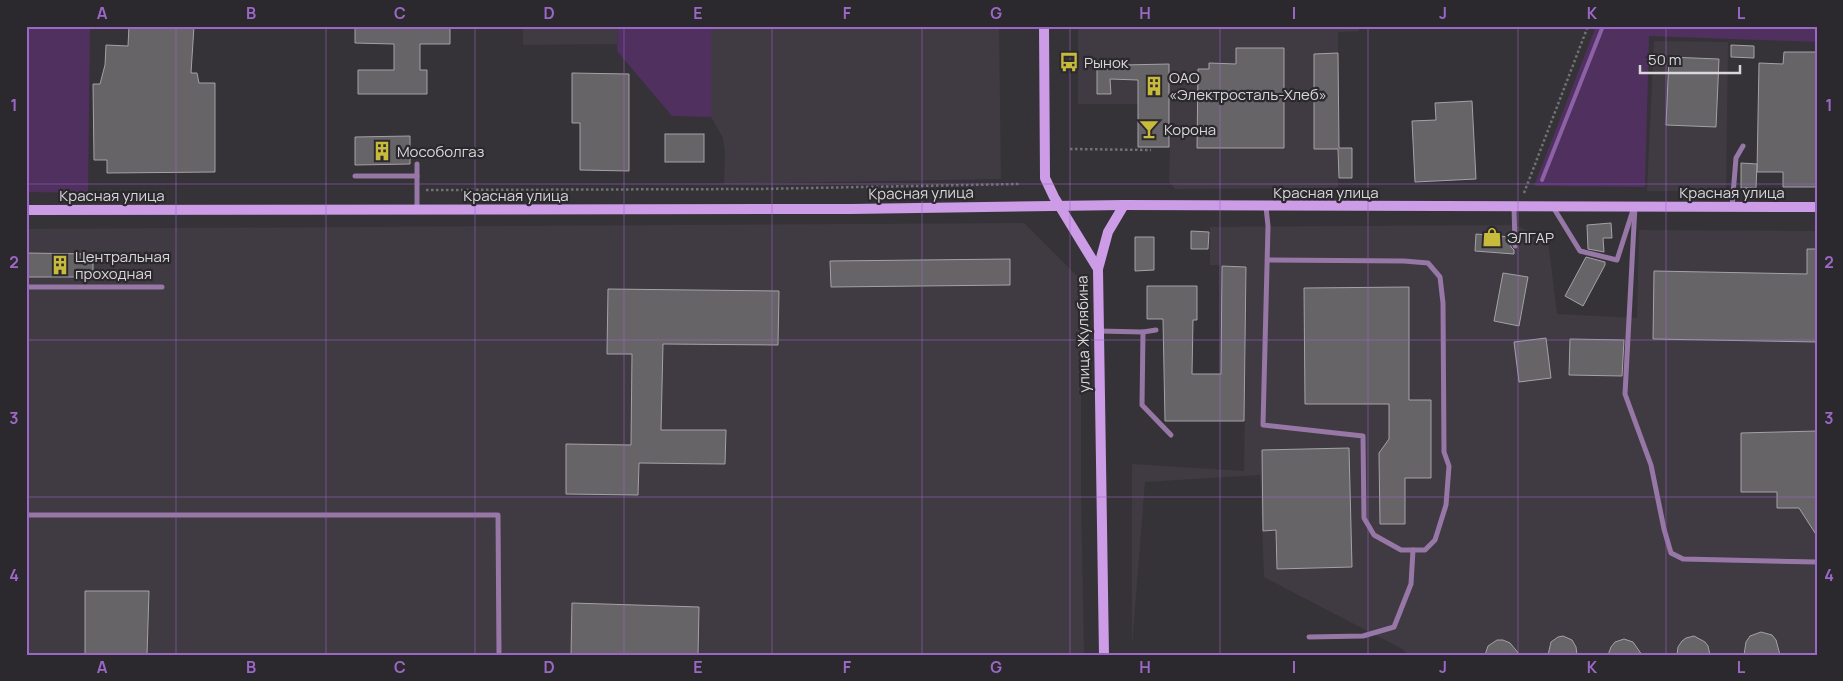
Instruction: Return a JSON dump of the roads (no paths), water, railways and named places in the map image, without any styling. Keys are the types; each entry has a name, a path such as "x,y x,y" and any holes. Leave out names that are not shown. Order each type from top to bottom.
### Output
{"main road":[{"name":"улица Жулябина","path":"1044,26 1045,173 1049,186 1060,206 1098,269 1104,655"},
{"name":"Красная улица","path":"26,210 417,210 1124,205 1266,207 1817,207"},
{"path":"1098,269 1108,232 1124,205"}],"lane":[{"path":"1732,207 1736,158 1743,146"},
{"path":"417,164 417,210"},
{"path":"354,176 417,176"},
{"path":"1514,206 1515,246"},
{"path":"1553,207 1558,212 1580,250 1617,260 1635,206"},
{"path":"1635,206 1625,394 1652,466 1664,529 1671,553 1683,559 1817,562"},
{"path":"1266,207 1268,226 1267,260 1263,425 1363,436 1364,518 1374,535 1401,550 1425,550 1435,540 1446,505 1449,466 1444,452 1444,341 1440,277 1428,263 1404,261 1267,260"},
{"path":"26,286 162,287"},
{"path":"1099,331 1143,332 1156,330"},
{"path":"1143,332 1142,405 1171,435"},
{"path":"26,515 498,515 500,655"},
{"path":"1309,637 1364,636 1394,628 1411,584 1413,550"}],"waterway":[{"path":"1542,180 1603,26"}],"place":[{"name":"Рынок","path":"1069,62"},
{"name":"ОАО «Электросталь-Хлеб»","path":"1154,86"},
{"name":"Корона","path":"1149,129"},
{"name":"Мособолгаз","path":"382,151"},
{"name":"ЭЛГАР","path":"1492,237"},
{"name":"Центральная проходная","path":"60,265"}]}
